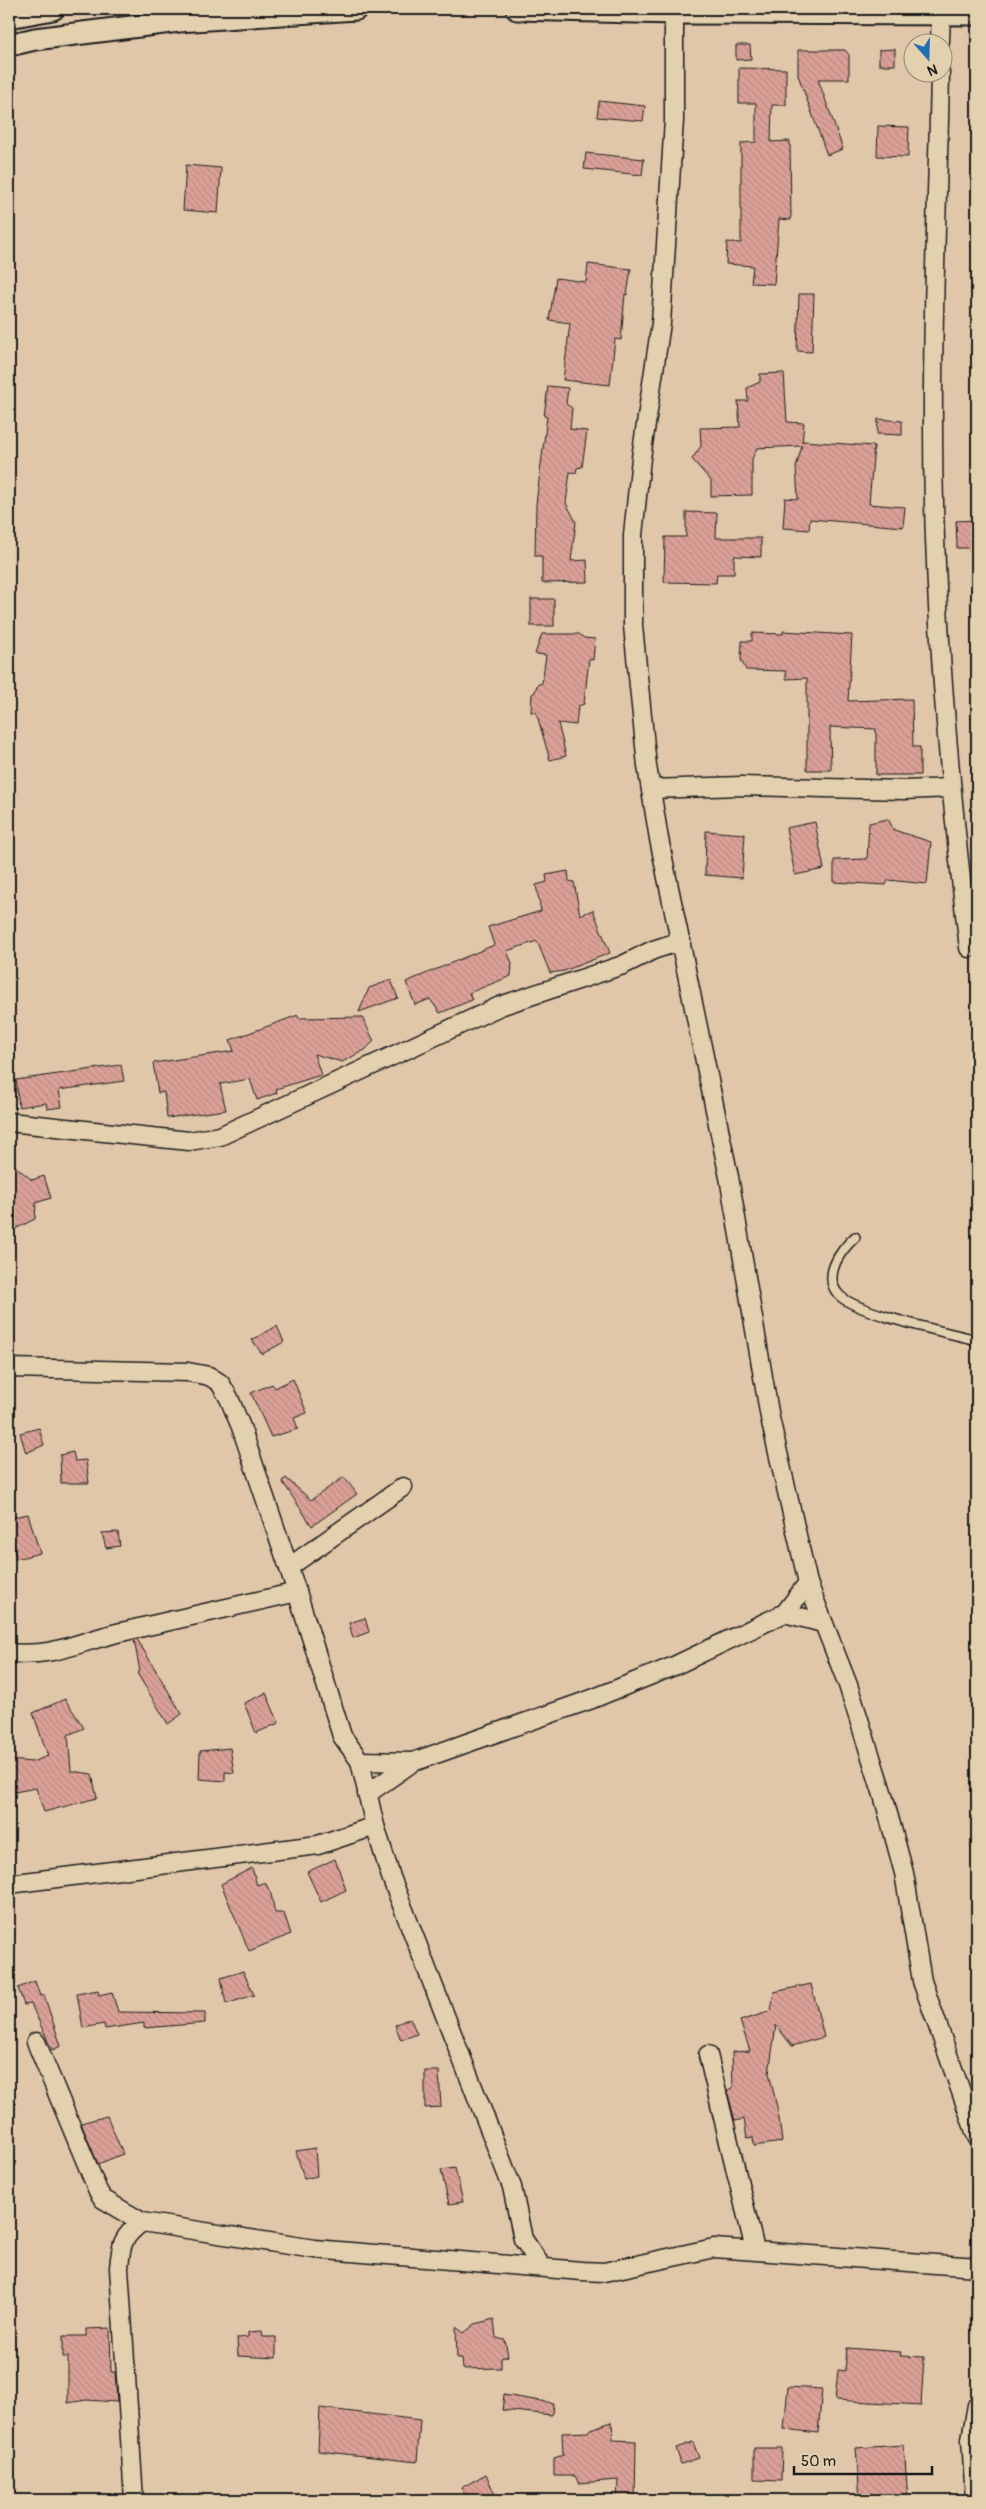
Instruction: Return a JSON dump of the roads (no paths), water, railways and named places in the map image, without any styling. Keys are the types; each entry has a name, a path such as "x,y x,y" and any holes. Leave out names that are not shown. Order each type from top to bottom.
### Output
{"street":[{"path":"9,17 53,9"},
{"path":"9,45 35,38 179,21 356,9"},
{"path":"517,9 940,11 977,14"},
{"path":"674,11 674,120 661,323 641,458 634,535 633,626 651,789 659,839 729,1178 770,1418 808,1583 848,1685 883,1795 904,1873 922,1981 977,2137"},
{"path":"940,11 940,32"},
{"path":"940,82 934,284 933,431 937,593 951,788 969,948"},
{"path":"651,789 741,786 904,790 951,788"},
{"path":"9,1122 189,1140 220,1136 500,1006 623,965 653,950 681,940"},
{"path":"9,1368 188,1372 209,1376 220,1383 241,1427 289,1567 342,1736 360,1761 375,1826 391,1877 512,2187 523,2239 542,2267"},
{"path":"289,1567 403,1487"},
{"path":"367,1794 413,1762 602,1696 674,1666 785,1613 808,1583"},
{"path":"9,1653 49,1653 110,1634 198,1616 297,1592"},
{"path":"785,1613 823,1623"},
{"path":"360,1761 413,1762"},
{"path":"9,1884 318,1845 375,1826"},
{"path":"36,2042 98,2191 103,2199 142,2222 314,2249 604,2272 714,2248 977,2267"},
{"path":"708,2055 755,2250"},
{"path":"134,2500 119,2268 120,2247 128,2233 142,2222"},
{"path":"506,2263 523,2239"},
{"path":"975,2500 971,2439 977,2405"}],"lane":[{"path":"855,1237 839,1254 834,1269 833,1282 837,1293 846,1302 872,1312 977,1340"}]}
